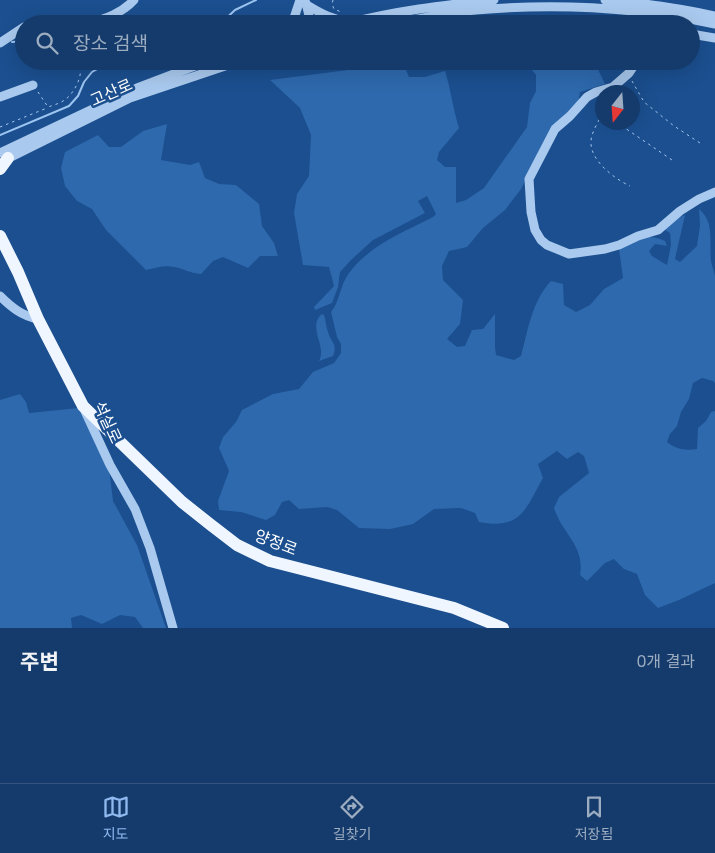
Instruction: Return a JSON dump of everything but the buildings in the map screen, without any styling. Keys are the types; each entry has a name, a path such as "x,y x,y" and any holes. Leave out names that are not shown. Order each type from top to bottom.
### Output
{"main road":[{"path":"0,169 3,158"},
{"name":"석실로","path":"0,236 38,319 82,406"},
{"name":"양정로","path":"82,406 101,431 182,502 237,545 270,561 454,608 503,628"}],"street":[{"path":"111,15 134,0"},
{"path":"380,15 447,4 494,0"},
{"path":"605,0 636,2 715,16"},
{"path":"304,2 323,15"},
{"path":"297,15 304,2"},
{"path":"304,2 308,15"},
{"path":"445,15 474,10 545,6 611,8 673,15"},
{"path":"700,21 715,24"},
{"path":"0,43 15,33"},
{"path":"700,36 715,38"},
{"name":"고산로","path":"3,158 137,88 184,70"},
{"name":"고산로","path":"3,158 130,98 213,70"},
{"path":"628,70 626,75 613,87 587,97 555,129 529,179 534,230 541,240 563,251 576,254 605,249 658,230 680,211 715,192"},
{"path":"0,97 33,85"},
{"path":"0,296 10,307 29,317 38,319"},
{"name":"석실로","path":"101,431 144,532 159,576 173,628"}],"path":[{"path":"333,0 334,9 345,15"},
{"path":"0,127 63,101 70,95 82,70"},
{"path":"626,75 636,86 644,102 674,126 700,143"},
{"path":"33,85 48,107"},
{"path":"595,128 591,143 593,152 608,171 620,181 630,186"},
{"path":"628,130 675,162"}],"shaded area":[{"path":"348,70 406,70 409,77 425,77 445,71 459,128 439,152 437,160 445,167 456,167 456,203 466,200 484,188 527,127 530,103 536,91 536,75 532,70 598,70 605,84 595,85 595,87 580,92 578,103 540,152 521,189 505,210 483,228 467,247 449,251 442,266 443,280 463,300 460,324 447,339 457,347 465,346 472,330 483,329 495,314 496,355 514,360 521,356 535,307 551,281 563,284 564,305 576,312 590,305 604,289 623,278 619,249 641,238 658,238 665,241 667,246 655,244 649,251 652,256 667,265 671,245 670,233 665,230 672,221 685,215 675,259 680,262 697,246 700,225 699,209 704,214 709,226 711,261 715,276 715,383 702,378 693,383 689,399 681,412 677,426 670,434 667,442 681,449 697,449 698,428 706,421 711,412 715,411 715,583 658,608 645,595 637,574 624,569 614,559 605,563 587,581 580,575 581,565 576,547 554,508 559,497 589,473 584,456 578,452 567,459 557,451 538,464 543,478 526,508 513,520 504,523 479,522 475,513 461,508 434,509 413,524 390,529 359,528 337,510 327,507 299,509 289,500 282,502 275,515 266,520 241,512 219,510 218,501 229,471 219,448 223,437 236,422 242,410 273,394 299,389 313,372 334,363 341,353 341,344 337,337 331,312 349,273 357,263 377,247 436,214 427,196 418,201 425,213 373,240 340,272 338,287 332,303 315,310 314,307 334,286 329,267 303,265 294,213 297,194 309,176 311,135 300,108 270,80"},
{"path":"167,124 161,160 190,165 199,162 205,178 219,184 236,185 259,204 262,226 274,243 278,256 260,256 248,268 223,257 213,261 201,274 170,266 146,270 106,230 92,209 77,201 65,186 61,168 65,152 98,135 109,147 121,147 143,131"},
{"path":"322,314 324,315 329,336 335,348 333,356 319,361 321,349 316,323"},
{"path":"20,394 26,402 29,413 79,408 109,468 113,501 137,545 166,628 143,628 135,617 120,615 102,624 81,615 71,618 72,628 0,628 0,400"}],"waterway":[{"path":"230,15 235,10 256,0"},
{"path":"0,135 69,106 78,96 84,82 96,70"}],"tunnel":[{"path":"660,15 664,0"}]}
